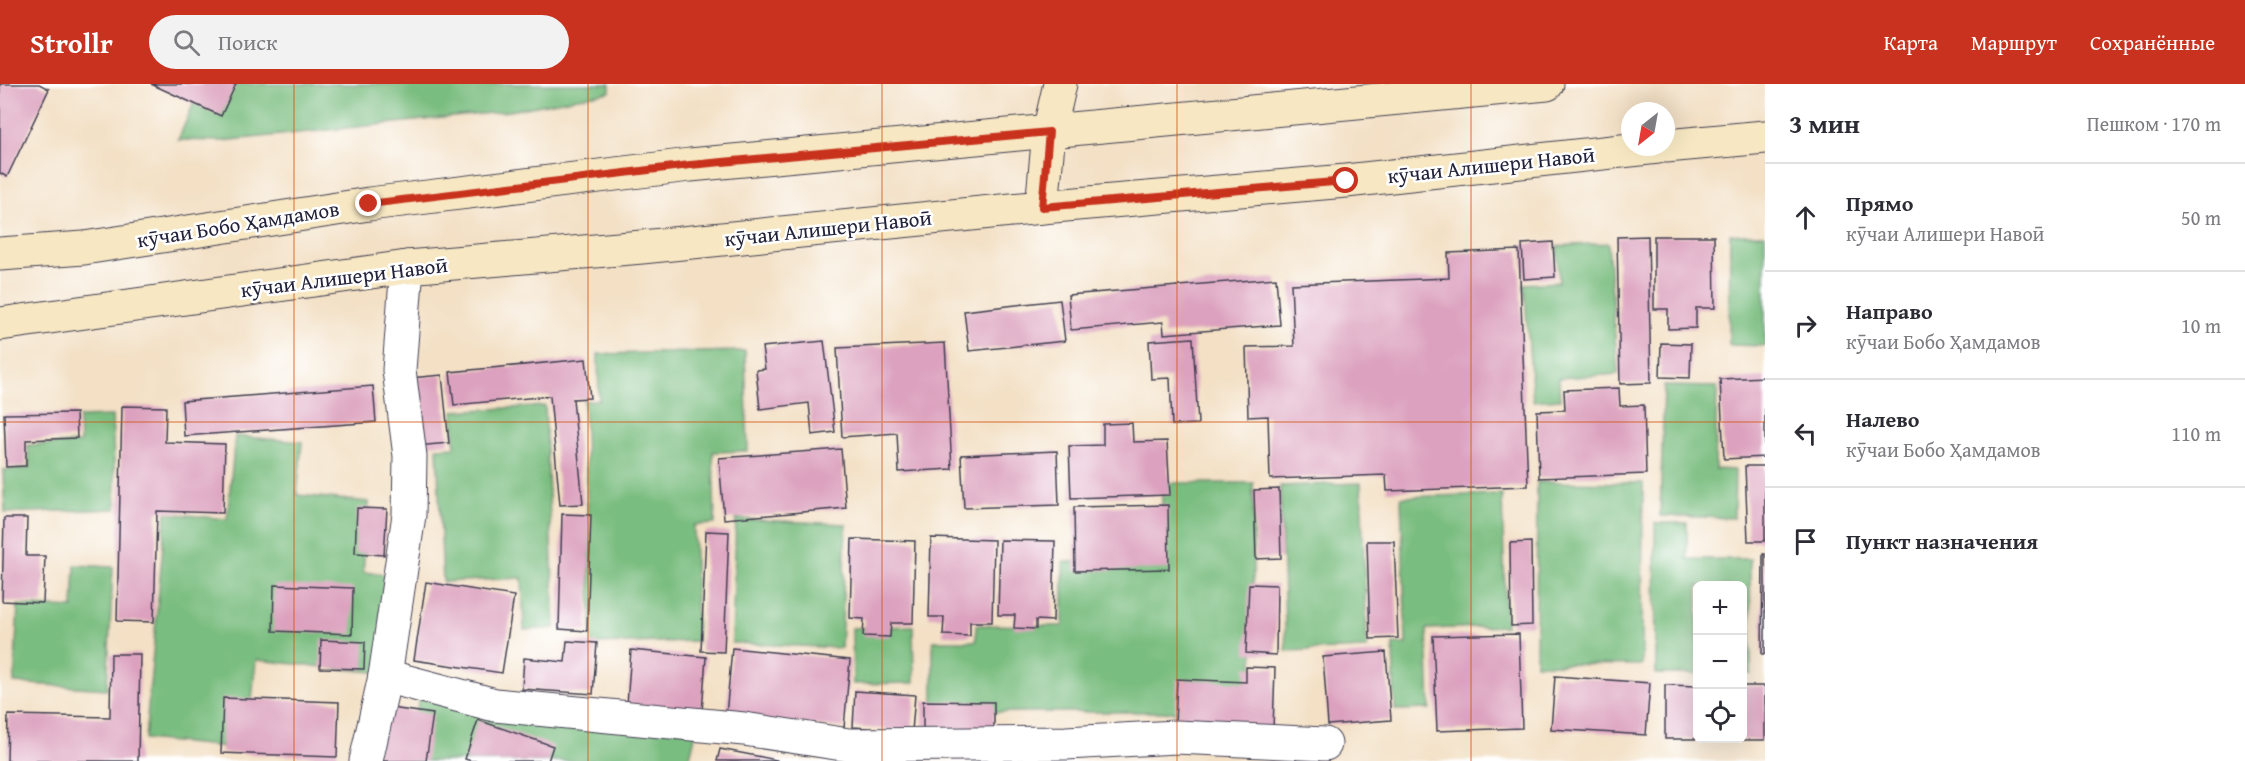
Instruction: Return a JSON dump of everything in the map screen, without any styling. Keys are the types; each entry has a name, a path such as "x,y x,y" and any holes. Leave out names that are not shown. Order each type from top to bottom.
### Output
{"street":[{"path":"1042,207 1049,132 1060,84"},
{"path":"1049,132 1547,84"},
{"name":"кӯчаи Бобо Ҳамдамов","path":"0,254 84,248 369,204 690,165 1049,132"},
{"path":"1675,145 1765,137"},
{"name":"кӯчаи Алишери Навоӣ","path":"0,324 407,267 642,247 1042,207 1346,181 1621,151"},
{"path":"366,761 385,676 409,514 410,456 399,370 407,267"},
{"path":"385,676 495,705 744,729 849,745 1066,743 1176,737 1324,744"}],"green space":[{"path":"202,84 610,84 610,92 510,111 222,141 178,140"},
{"path":"1730,234 1765,234 1765,346 1729,345"},
{"path":"1608,243 1618,374 1559,378 1560,399 1533,401 1524,284 1559,282 1557,246"},
{"path":"745,351 748,451 713,452 715,524 694,525 697,641 592,644 584,401 599,400 598,354"},
{"path":"1664,386 1717,387 1715,469 1735,470 1734,518 1660,516"},
{"path":"545,406 555,628 524,630 522,578 443,582 437,448 455,447 453,411"},
{"path":"112,416 116,509 5,513 3,470 29,468 28,445 80,443 79,417"},
{"path":"235,436 302,442 297,495 369,502 363,572 391,575 382,673 256,660 247,749 145,739 166,513 227,519"},
{"path":"1537,482 1643,483 1642,665 1536,664"},
{"path":"1162,483 1253,483 1253,712 933,712 933,641 976,641 976,625 1063,626 1063,562 1162,562"},
{"path":"1361,483 1367,648 1286,651 1280,486"},
{"path":"1502,494 1506,626 1427,629 1430,709 1395,710 1393,644 1406,644 1401,497"},
{"path":"736,519 846,524 841,648 732,643"},
{"path":"1655,523 1687,523 1687,559 1750,559 1751,674 1747,674 1747,581 1693,581 1693,674 1656,674"},
{"path":"75,565 113,567 107,689 14,683 18,605 73,608"},
{"path":"913,626 914,683 853,684 852,628"},
{"path":"419,699 696,732 689,761 405,761"}],"building":[{"path":"0,84 39,84 49,89 7,177 0,173"},
{"path":"151,84 236,84 221,116"},
{"path":"1648,236 1651,383 1620,384 1617,237"},
{"path":"1654,236 1714,236 1715,308 1696,308 1696,328 1668,329 1668,309 1654,309"},
{"path":"1553,242 1555,277 1524,279 1522,244"},
{"path":"1519,250 1528,486 1387,491 1386,475 1270,479 1268,416 1248,417 1246,347 1294,346 1291,284 1449,278 1448,253"},
{"path":"1276,278 1280,325 1164,334 1163,322 1071,330 1068,295"},
{"path":"1060,300 1065,341 969,351 964,311"},
{"path":"1193,338 1198,424 1172,425 1170,378 1151,379 1149,341"},
{"path":"824,341 835,432 812,435 809,403 760,409 756,370 765,369 762,347"},
{"path":"945,343 952,469 899,472 897,433 842,437 837,348"},
{"path":"1661,343 1691,344 1690,378 1660,377"},
{"path":"586,359 590,398 573,399 583,504 560,505 550,396 454,405 450,372"},
{"path":"442,375 449,443 416,446 410,378"},
{"path":"1765,377 1765,457 1724,459 1720,379"},
{"path":"373,386 376,422 184,436 182,401"},
{"path":"1619,388 1620,406 1644,405 1646,474 1539,478 1537,411 1565,410 1564,390"},
{"path":"122,406 166,407 165,442 225,444 223,513 157,511 154,622 117,621"},
{"path":"76,413 77,438 26,440 26,466 6,467 4,414"},
{"path":"1132,423 1133,442 1167,441 1170,495 1071,498 1069,446 1103,445 1103,424"},
{"path":"841,449 846,508 724,519 719,458"},
{"path":"1057,451 1059,505 964,508 961,455"},
{"path":"1745,466 1765,466 1765,541 1748,541"},
{"path":"1279,489 1281,558 1256,559 1254,490"},
{"path":"1168,505 1169,569 1075,571 1074,507"},
{"path":"357,508 387,509 384,555 355,553"},
{"path":"562,514 591,515 587,631 559,629"},
{"path":"4,518 27,518 26,556 45,556 43,603 2,601"},
{"path":"706,531 729,532 724,652 701,651"},
{"path":"931,538 994,540 992,622 970,622 970,636 943,635 944,617 929,617"},
{"path":"852,539 915,541 913,623 891,623 890,637 863,636 864,619 850,618"},
{"path":"1000,540 1055,541 1053,621 1036,620 1036,629 1014,628 1015,615 998,615"},
{"path":"1367,541 1394,541 1398,638 1370,639"},
{"path":"1531,542 1532,625 1511,626 1510,543"},
{"path":"1763,554 1765,554 1765,654 1762,654"},
{"path":"426,582 514,596 502,673 414,660"},
{"path":"1249,584 1277,585 1276,655 1246,653"},
{"path":"274,585 353,588 352,634 273,631"},
{"path":"1519,634 1522,728 1437,731 1433,636"},
{"path":"321,640 365,642 364,669 320,668"},
{"path":"567,641 597,643 593,694 522,689 524,658 565,662"},
{"path":"732,648 850,660 844,728 726,716"},
{"path":"631,650 706,657 702,712 627,705"},
{"path":"1386,652 1391,720 1328,725 1323,657"},
{"path":"111,654 140,654 138,761 7,761 8,715 110,717"},
{"path":"1246,667 1275,668 1273,729 1175,724 1177,679 1246,682"},
{"path":"1555,676 1650,683 1646,735 1551,729"},
{"path":"1665,685 1693,686 1693,739 1665,739"},
{"path":"1747,686 1765,686 1765,740 1747,740"},
{"path":"855,691 915,695 912,731 853,727"},
{"path":"223,698 339,702 337,757 221,753"},
{"path":"923,701 994,702 994,736 923,735"},
{"path":"384,707 433,714 426,761 376,761"},
{"path":"478,720 553,746 548,761 471,761 465,759"},
{"path":"720,749 777,760 777,761 717,761"}],"route":[{"path":"369,204 690,165 1049,132 1042,207 1346,181"}]}
